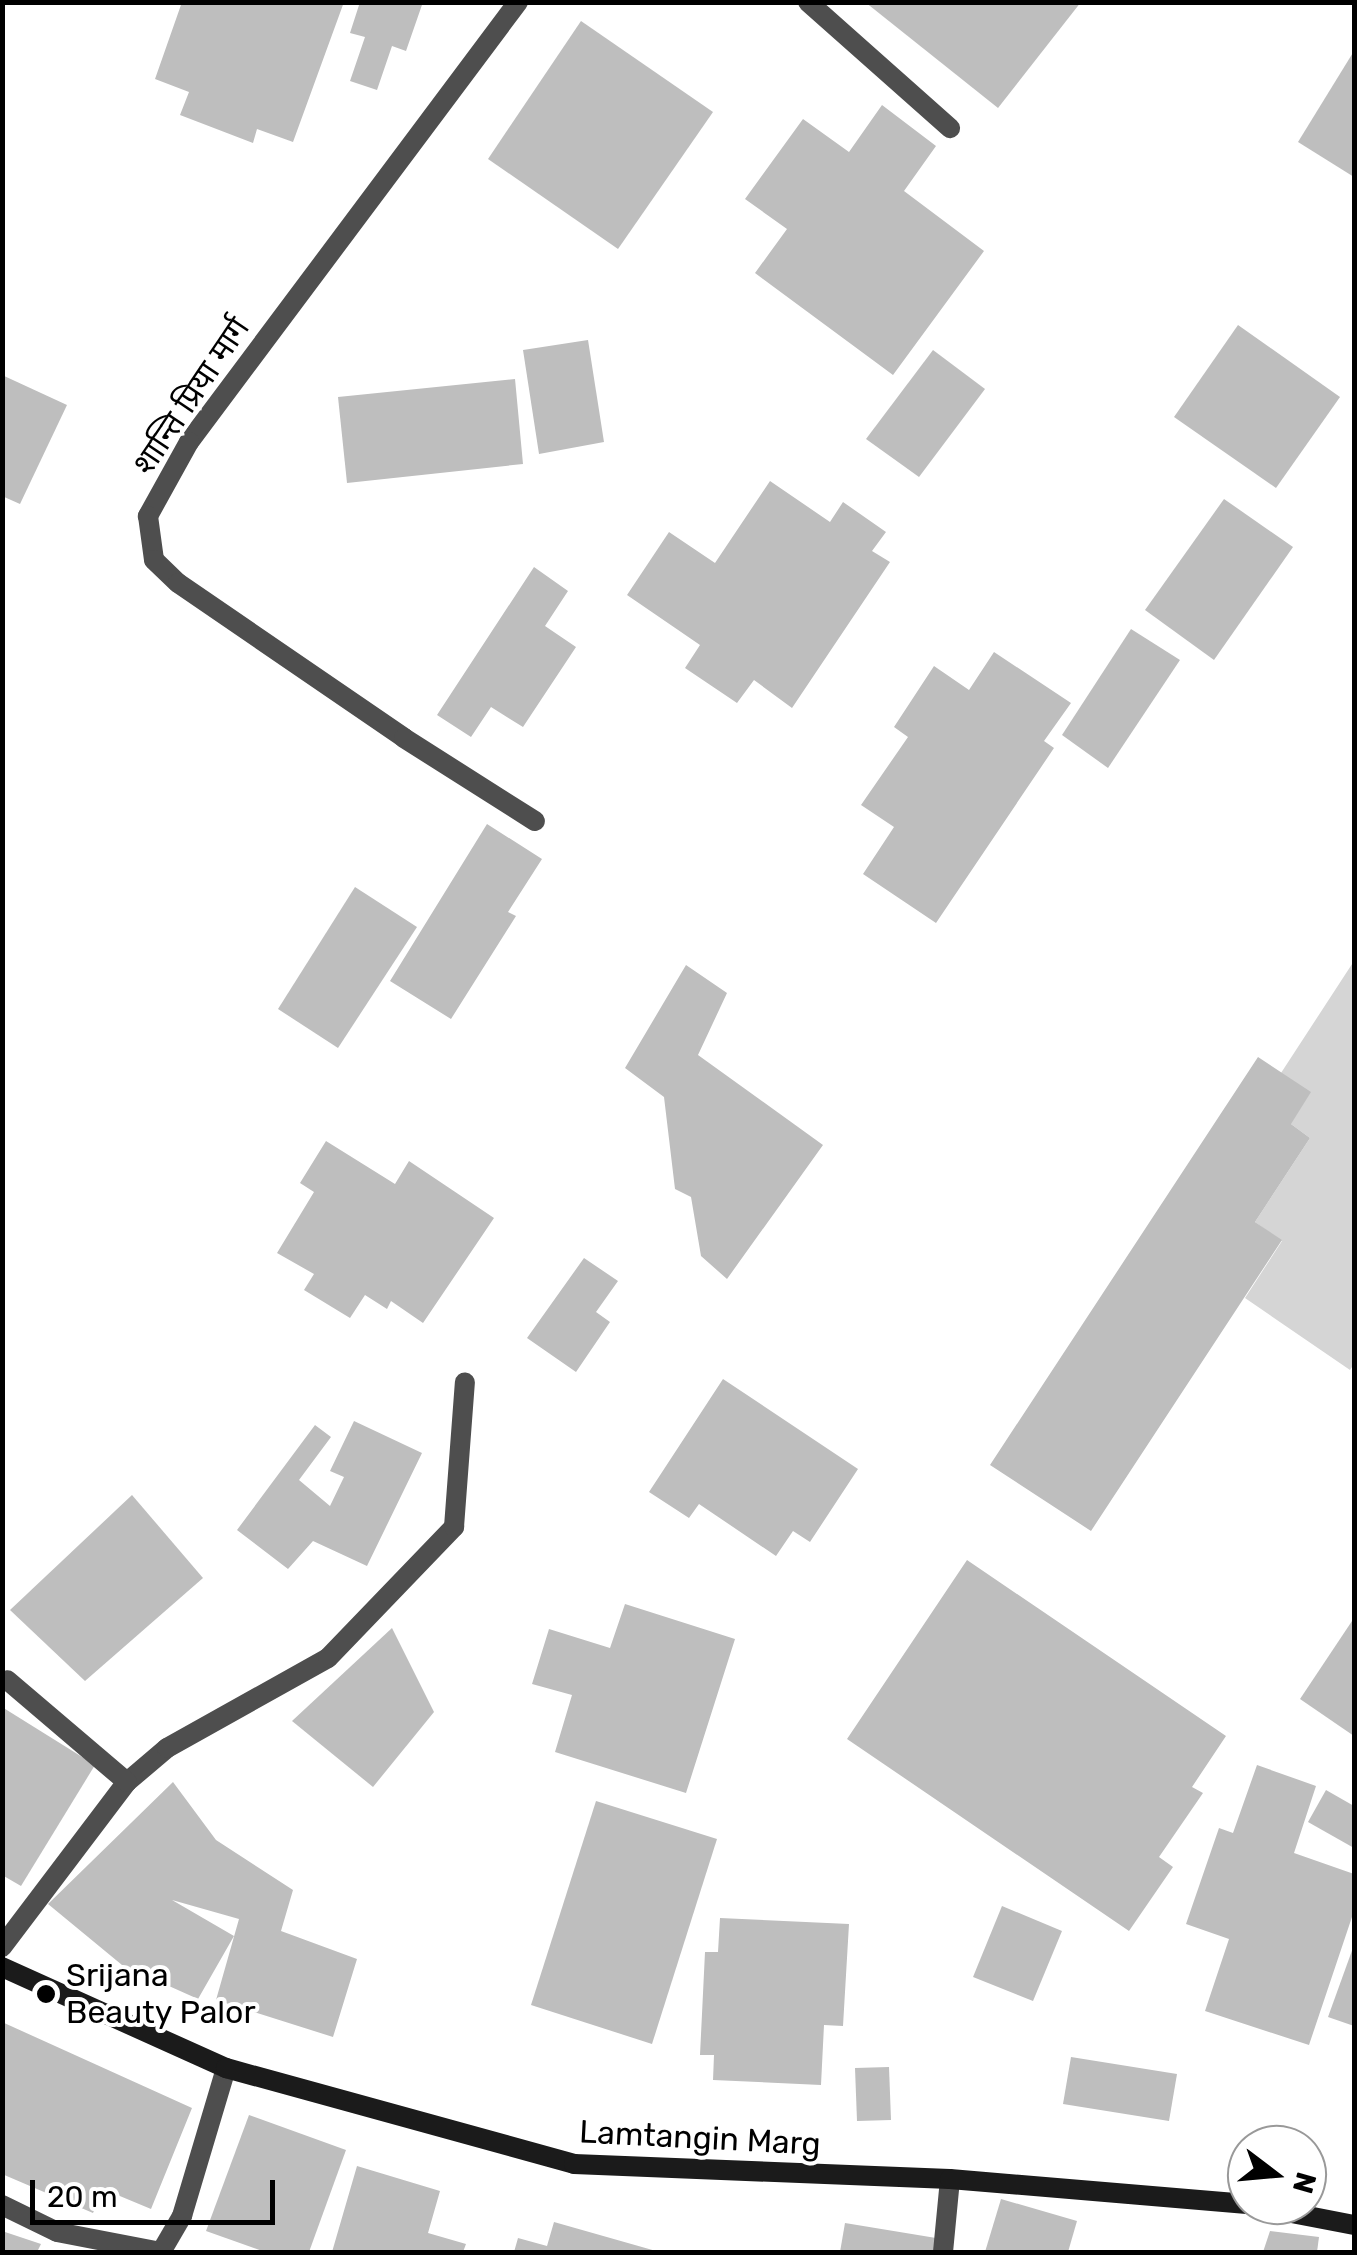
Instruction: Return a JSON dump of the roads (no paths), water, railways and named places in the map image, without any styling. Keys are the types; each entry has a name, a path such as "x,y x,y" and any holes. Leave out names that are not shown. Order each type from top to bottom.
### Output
{"street":[{"name":"शान्ति प्रिया मार्ग","path":"518,2 189,442 148,516 154,560 178,583 404,738 535,820"},
{"path":"808,2 950,128"},
{"path":"2,1947 127,1782 167,1748 328,1658 454,1528 465,1382"},
{"path":"7,1680 127,1782"},
{"name":"Lamtangin Marg","path":"2,1967 226,2068 574,2164 950,2179 1227,2203"},
{"path":"2,2204 57,2232 161,2252 182,2216 226,2068"},
{"path":"943,2252 950,2179"},
{"name":"Lamtangin Marg","path":"1327,2220 1354,2225"}],"place":[{"name":"Srijana Beauty Palor","path":"46,1994"}]}
